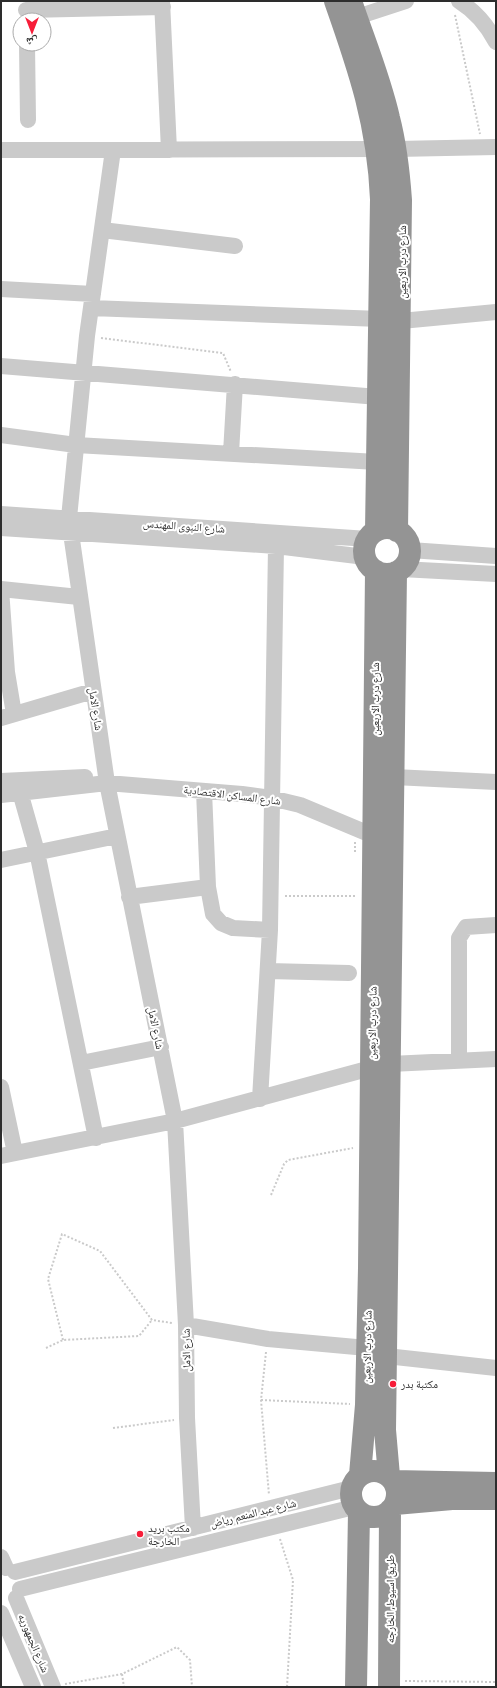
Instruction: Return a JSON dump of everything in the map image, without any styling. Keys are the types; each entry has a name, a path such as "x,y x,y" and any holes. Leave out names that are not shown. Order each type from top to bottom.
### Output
{"highway":[{"name":"شارع درب الاربعين","path":"335,1 364,90 386,149 401,200 401,321 386,552 374,836 381,1066 370,1145 377,1268"},
{"name":"شارع درب الاربعين","path":"354,9 380,86 386,149 381,198 377,462 386,552 394,776 381,1066 376,1352 391,1478"},
{"name":"شارع درب الاربعين","path":"356,1495 366,1405 376,1352"},
{"path":"356,1687 356,1495 369,1471 379,1471 391,1478 496,1483"},
{"path":"356,1495 366,1516 375,1517 384,1515 393,1507 397,1496 391,1478"},
{"path":"393,1507 452,1499 496,1499"},
{"name":"طريق اسيوط, الخارجه","path":"390,1684 393,1507"}],"street":[{"path":"354,9 406,1"},
{"path":"26,10 69,5 162,4 169,150"},
{"path":"456,5 471,8 484,23 496,42"},
{"path":"27,52 28,120"},
{"path":"1,150 386,149 489,147"},
{"name":"شارع الامل","path":"113,150 87,336 70,525 79,597 107,783 175,1121 186,1325 187,1418 199,1526 209,1542"},
{"path":"102,230 235,246"},
{"path":"1,289 92,301 380,319"},
{"path":"401,321 496,312"},
{"path":"1,366 378,396"},
{"path":"231,453 236,384"},
{"path":"1,435 76,445 377,462"},
{"name":"شارع النبوى المهندس","path":"1,514 70,525 276,546 496,556"},
{"name":"شارع النبوى المهندس","path":"1,528 70,525 386,552 496,574"},
{"path":"260,1099 270,930 276,546"},
{"path":"79,597 1,589 4,673 8,716 93,691"},
{"name":"شارع المساكن الاقتصادية","path":"1,781 78,776 99,779 107,783"},
{"path":"394,776 496,782"},
{"name":"شارع المساكن الاقتصادية","path":"1,794 107,783 271,798 300,805 374,836"},
{"path":"204,791 208,887 213,914 221,923 233,928 270,930"},
{"path":"20,792 37,852 96,1138"},
{"path":"1,860 117,836"},
{"path":"129,897 208,887"},
{"path":"459,1061 459,938 466,927 496,925"},
{"path":"268,972 349,973"},
{"path":"81,1063 160,1047"},
{"path":"1,1087 8,1154 96,1138 175,1121 381,1066 496,1059"},
{"path":"186,1325 268,1339 496,1368"},
{"name":"شارع عبد المنعم رياض","path":"6,1566 171,1534 270,1508 356,1495"},
{"name":"شارع عبد المنعم رياض","path":"12,1597 176,1550 276,1526 356,1495"},
{"path":"171,1534 176,1550"},
{"name":"شارع الجمهوريه","path":"6,1566 20,1580 12,1597 53,1687"},
{"name":"شارع الجمهوريه","path":"1,1613 33,1687"}],"path":[{"path":"456,5 459,29 489,147"},
{"path":"87,336 223,353 236,384"},
{"path":"354,827 355,858"},
{"path":"270,896 356,896 356,889"},
{"path":"271,1195 284,1164 288,1160 370,1145"},
{"path":"63,1340 48,1279 62,1234 100,1251 152,1320 186,1325"},
{"path":"46,1348 63,1340 139,1336 152,1320"},
{"path":"268,1339 261,1400 270,1508"},
{"path":"261,1400 366,1405"},
{"path":"113,1428 187,1418"},
{"path":"276,1526 293,1580 287,1687"},
{"path":"53,1687 122,1674 177,1647 190,1660 192,1687"},
{"path":"122,1674 124,1687"},
{"path":"390,1684 496,1682"}],"place":[{"name":"مكتبة بدر","path":"393,1384"},
{"name":"مكتب بريد الخارجة","path":"140,1534"}]}
